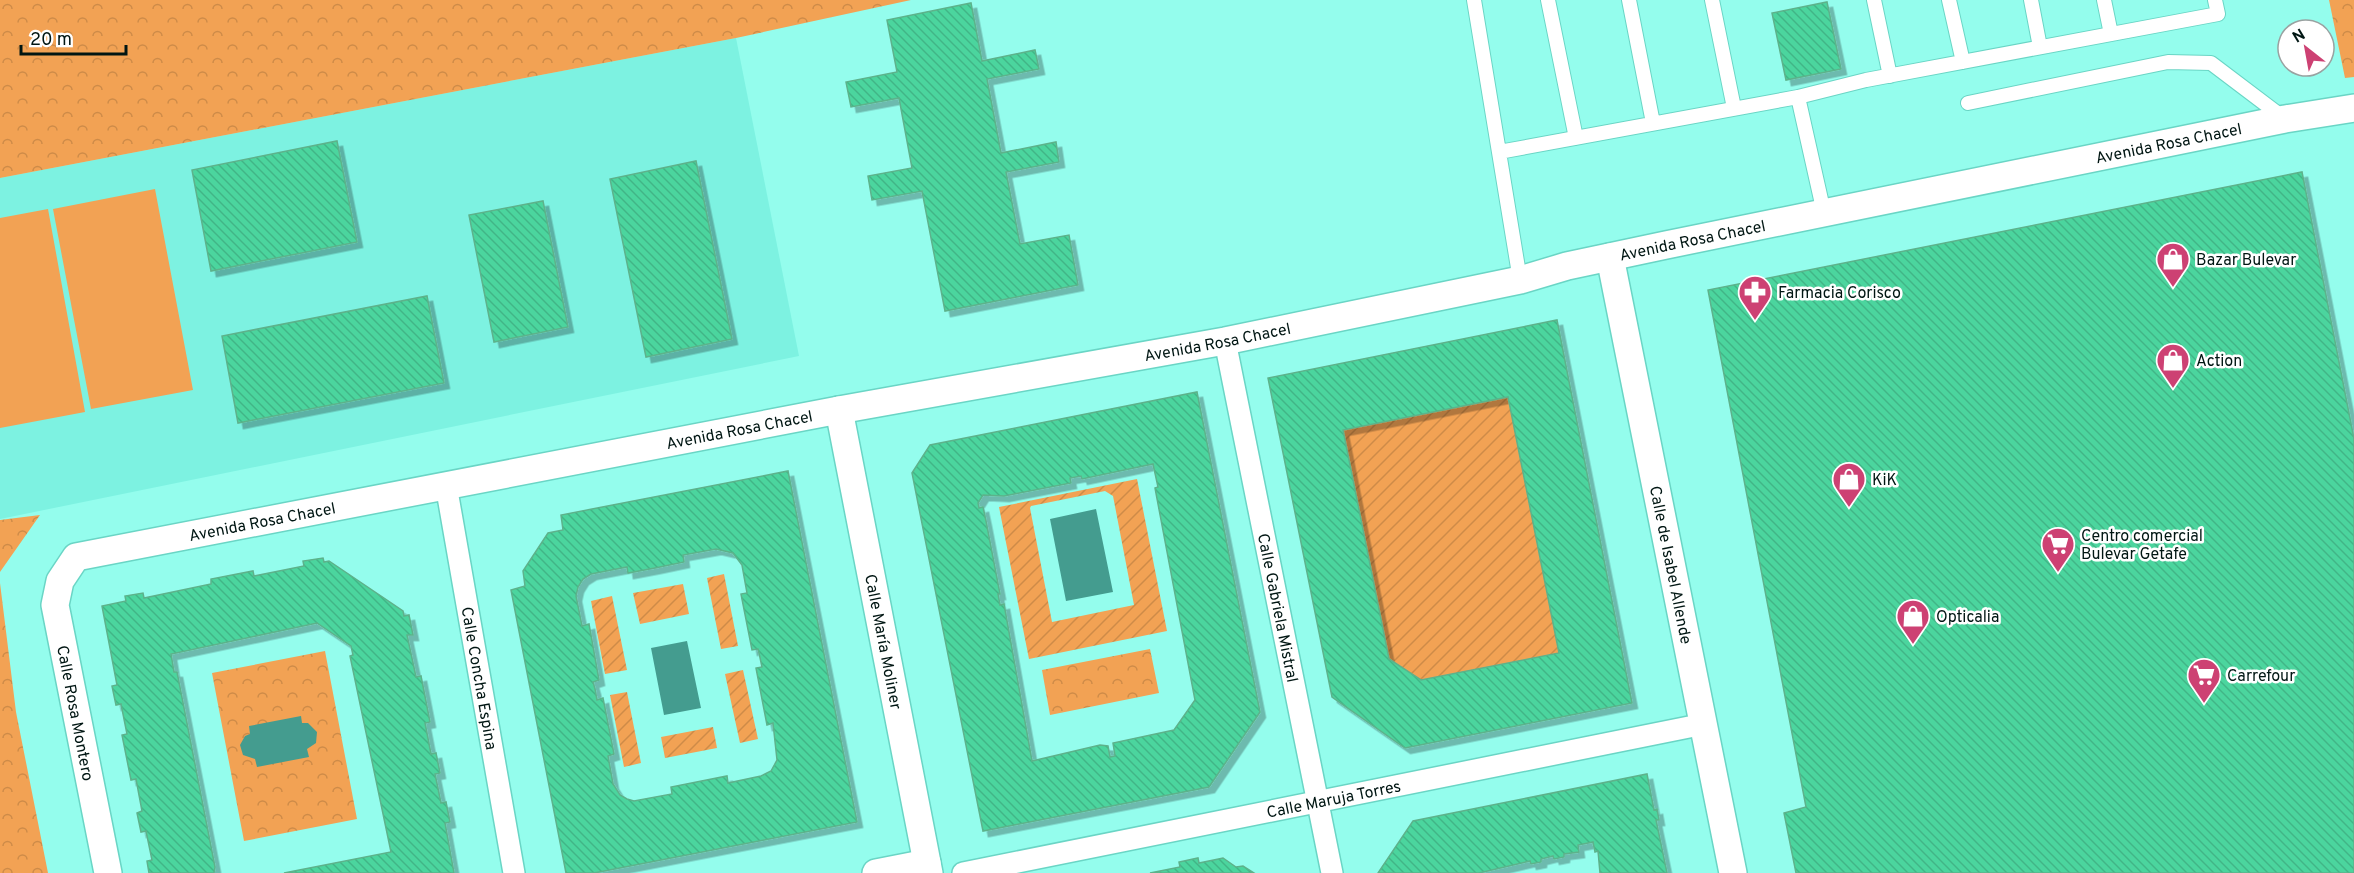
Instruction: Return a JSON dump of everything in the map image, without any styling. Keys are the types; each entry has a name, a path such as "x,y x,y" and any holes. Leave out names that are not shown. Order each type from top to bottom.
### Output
{"street":[{"name":"Avenida Rosa Chacel","path":"76,557 839,410 1225,341 1520,280 1610,257 2285,119 2354,108"},
{"name":"Calle de Isabel Allende","path":"1610,257 1733,873"},
{"name":"Calle Gabriela Mistral","path":"1225,341 1332,873"},
{"name":"Calle María Moliner","path":"839,410 928,868"},
{"name":"Calle Concha Espina","path":"446,485 514,873"},
{"name":"Calle Rosa Montero","path":"76,557 60,581 55,605 108,873"},
{"name":"Calle Maruja Torres","path":"876,873 928,868 962,873 1704,724"}],"lane":[{"path":"1474,0 1520,280"},
{"path":"1548,0 1576,138"},
{"path":"1629,0 1653,123"},
{"path":"1874,0 1890,76"},
{"path":"1949,0 1963,62"},
{"path":"2031,0 2040,47"},
{"path":"2104,0 2111,34"},
{"path":"1499,152 1798,97 1890,76 2218,14 2215,0"},
{"path":"1715,1 1734,108"},
{"path":"1968,103 2168,62 2211,63 2285,119"},
{"path":"1798,97 1824,213"}],"shaded area":[{"path":"736,38 799,356 0,519 0,178"}],"green space":[{"path":"0,0 911,0 736,38 0,178"},
{"path":"2329,0 2354,0 2354,77 2345,78 2336,34 2336,18 2333,18"},
{"path":"155,189 193,390 91,409 53,209"},
{"path":"48,209 85,412 0,428 0,218"},
{"path":"1508,397 1559,653 1421,680 1389,659 1343,430"},
{"path":"1137,479 1167,631 1029,659 999,507","holes":["1105,491 1113,496 1134,605 1052,622 1030,508"]},
{"path":"40,515 0,572 0,520"},
{"path":"724,574 738,646 721,649 707,578"},
{"path":"0,583 16,712 48,873 0,873"},
{"path":"683,584 689,614 640,624 633,593"},
{"path":"612,596 627,670 605,674 591,601"},
{"path":"1150,649 1159,693 1050,715 1042,670"},
{"path":"325,651 357,819 244,841 212,673"},
{"path":"743,670 758,739 740,743 725,674"},
{"path":"627,692 641,763 624,767 610,695"},
{"path":"713,727 717,748 665,758 661,737"}],"water":[{"path":"1096,509 1113,592 1066,601 1050,519"},
{"path":"687,641 701,708 664,715 651,648"},
{"path":"301,716 302,723 308,723 317,732 316,743 307,749 309,757 257,767 255,759 243,755 240,745 245,736 250,734 249,726"}],"building":[{"path":"1827,2 1841,69 1786,80 1772,13"},
{"path":"971,3 982,61 1035,50 1039,69 987,79 1001,153 1056,142 1059,162 1006,172 1020,244 1069,235 1078,285 945,311 922,191 872,200 868,176 912,168 899,98 851,107 846,82 897,72 887,20"},
{"path":"337,141 357,242 211,271 192,170"},
{"path":"696,161 732,339 646,357 610,179"},
{"name":"Centro comercial Bulevar Getafe","path":"2302,172 2354,439 2354,873 1796,873 1784,813 1806,807 1708,290"},
{"path":"543,201 568,327 494,342 469,215"},
{"path":"427,296 444,383 238,423 222,336"},
{"path":"1557,320 1632,703 1405,748 1332,697 1268,378","holes":["1508,397 1559,653 1421,680 1389,659 1343,430"]},
{"path":"1197,392 1260,712 1209,787 983,831 912,473 930,445","holes":["1153,464 1158,487 1155,488 1195,700 1174,730 1113,743 1115,756 1110,757 1108,746 1100,745 1032,761 1004,604 1000,605 998,594 1000,594 983,507 979,508 978,503 983,495 1004,496 1071,483 1070,478 1081,476 1082,479"]},
{"path":"788,471 857,822 594,873 566,873 511,590 525,586 523,571 548,533 563,530 561,515","holes":["716,549 733,553 742,565 747,593 741,594 752,650 758,649 759,653 762,667 756,668 767,725 773,723 777,760 771,771 761,776 728,783 727,776 671,787 672,794 634,801 627,799 620,795 613,784 608,756 614,754 603,698 597,700 593,682 599,680 589,624 582,626 576,596 578,587 583,579 591,574 627,567 628,573 655,568 684,562 683,555"]},
{"path":"323,558 324,562 329,561 403,611 404,616 409,615 413,635 407,635 416,677 421,676 430,722 425,723 431,754 436,753 440,773 435,774 441,803 446,802 450,822 445,823 454,873 284,873 391,852 350,656 353,655 351,646 317,623 171,654 174,672 177,672 215,867 214,873 149,873 147,861 152,860 146,831 141,832 137,813 142,811 136,779 131,780 122,735 127,734 121,704 116,705 112,686 117,685 102,606 126,601 125,596 143,593 144,598 211,584 211,579 253,571 254,576 304,566 303,561"},
{"path":"1647,774 1654,810 1657,809 1659,820 1656,820 1667,873 1600,873 1598,851 1595,852 1593,842 1578,845 1579,852 1564,854 1564,857 1554,859 1553,856 1541,859 1541,862 1531,864 1530,861 1479,873 1378,873 1413,821"},
{"path":"1198,858 1199,863 1223,858 1236,867 1243,866 1254,873 1150,873 1180,867 1179,862"}],"place":[{"name":"Bazar Bulevar","path":"2173,288"},
{"name":"Farmacia Corisco","path":"1755,321"},
{"name":"Action","path":"2173,389"},
{"name":"KiK","path":"1849,508"},
{"name":"Centro comercial Bulevar Getafe","path":"2058,573"},
{"name":"Opticalia","path":"1913,645"},
{"name":"Carrefour","path":"2204,704"}]}
